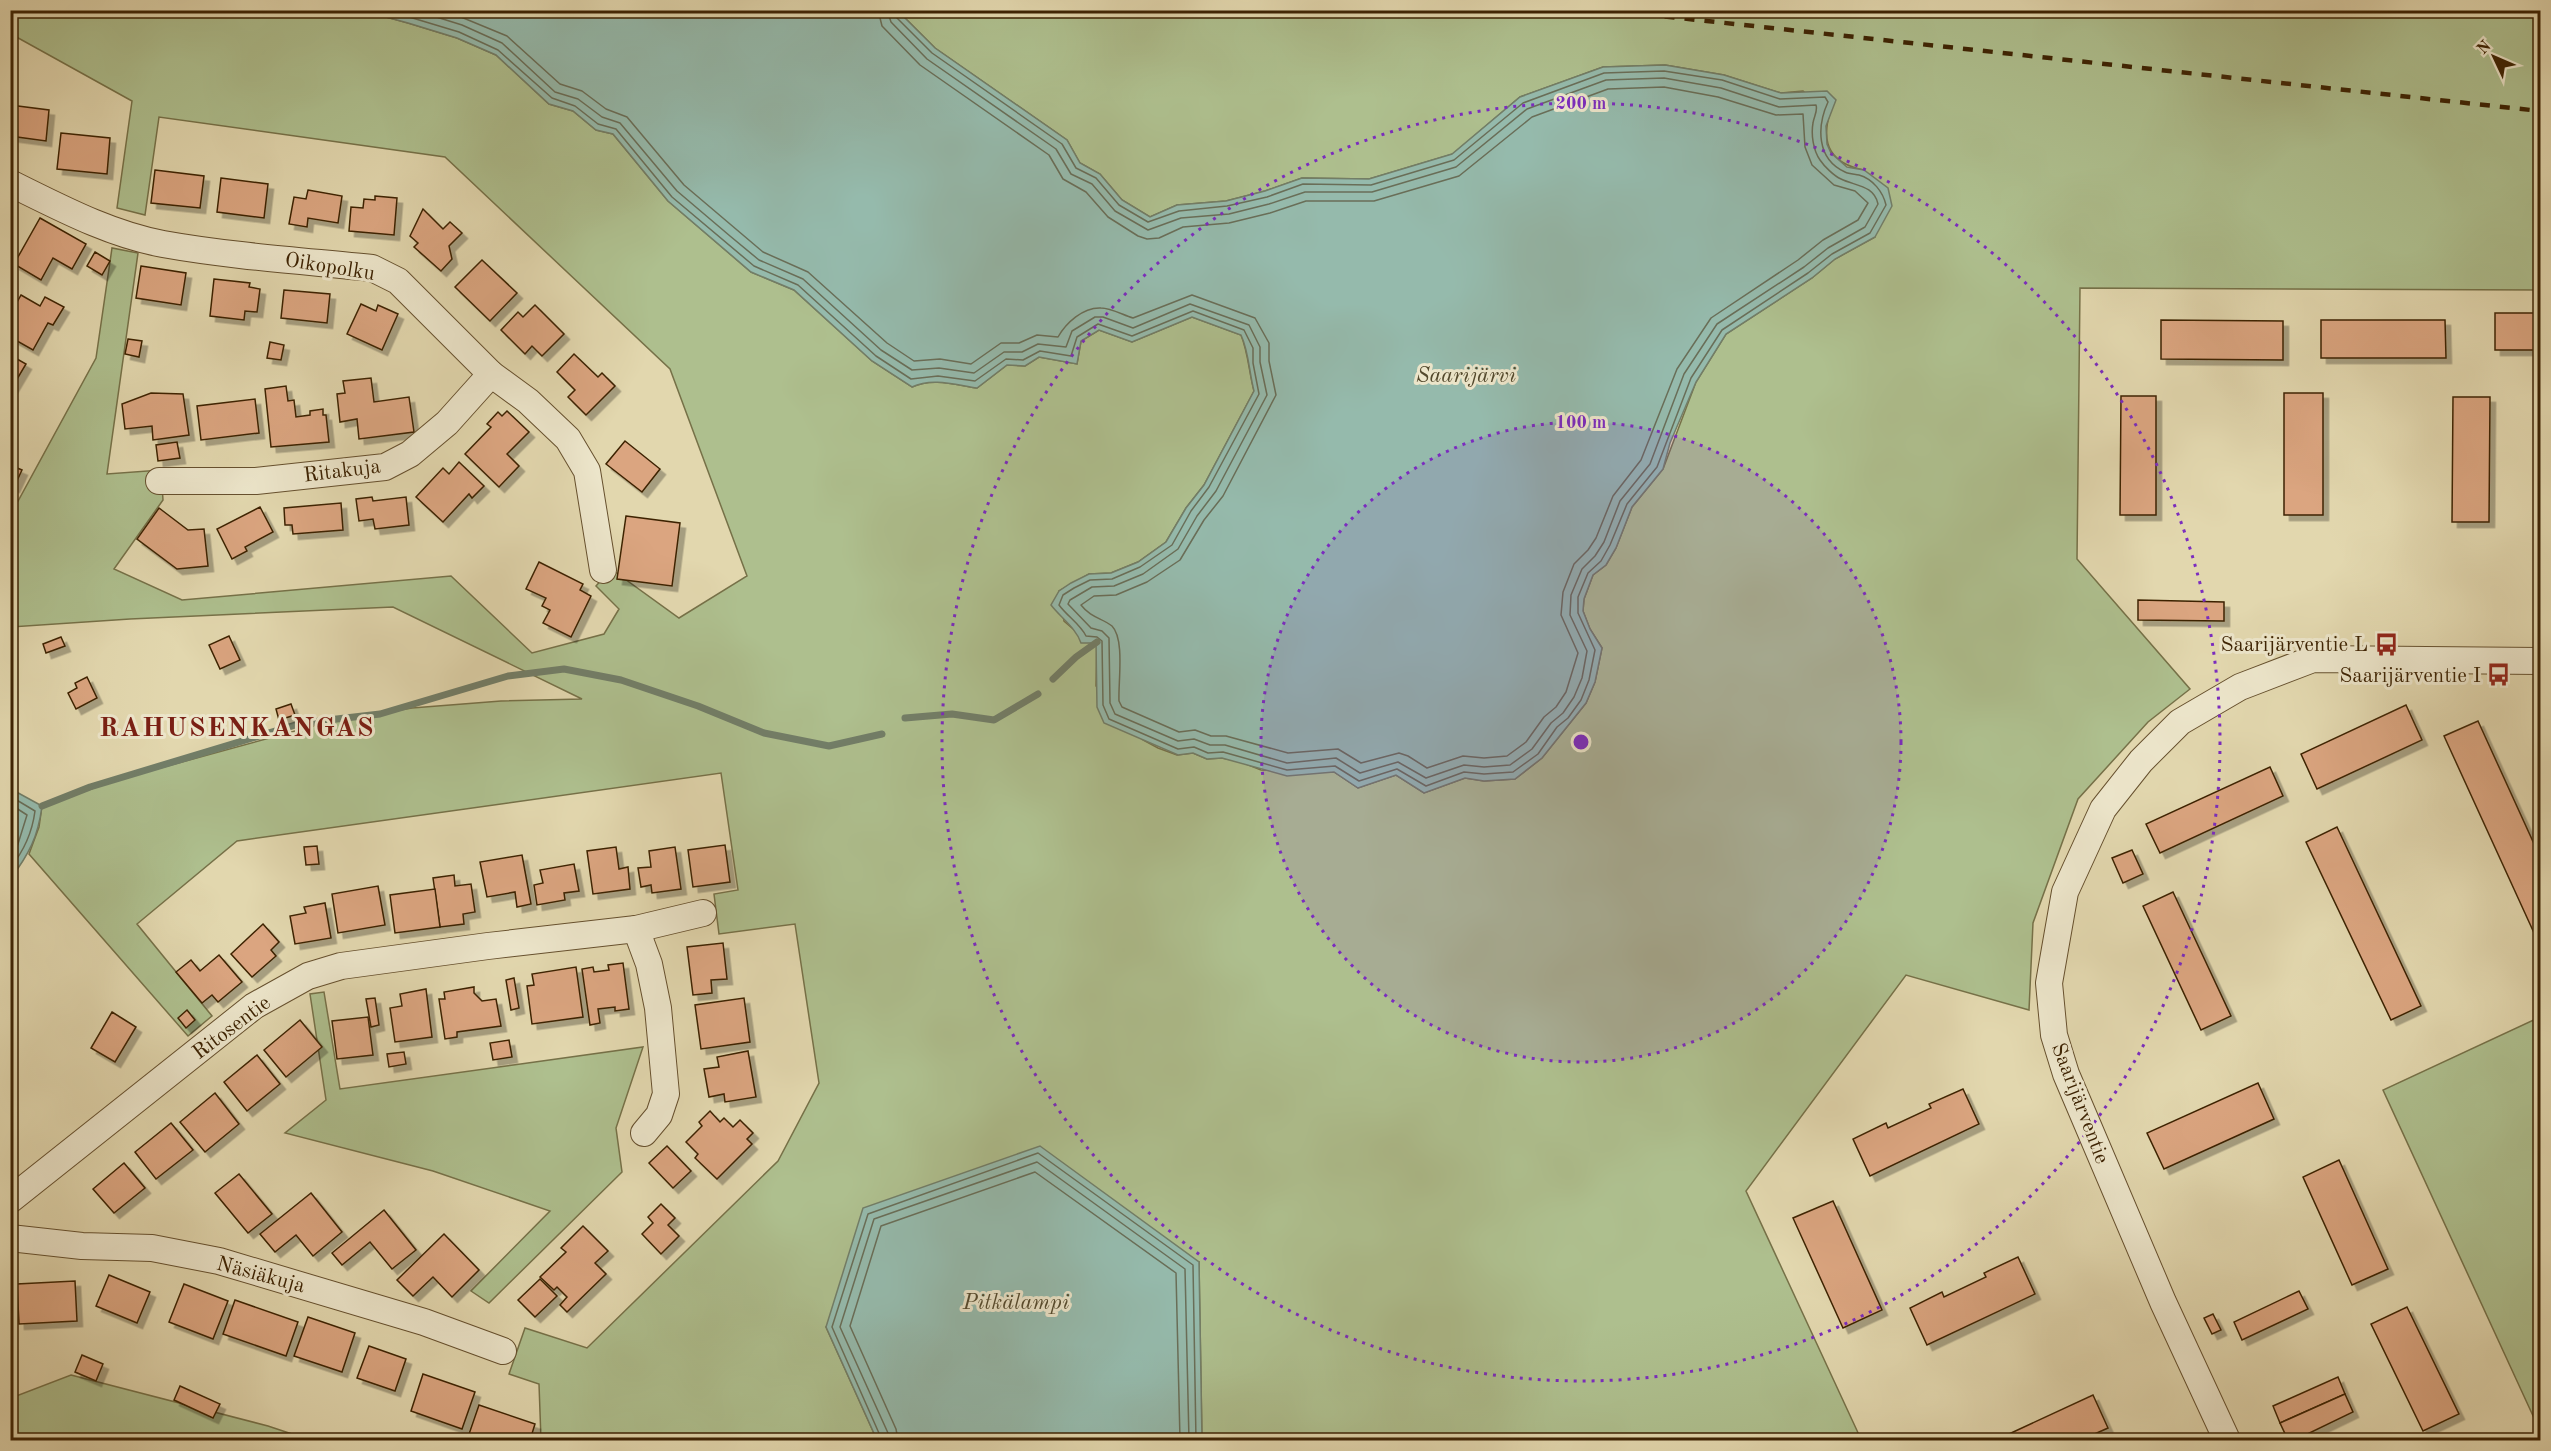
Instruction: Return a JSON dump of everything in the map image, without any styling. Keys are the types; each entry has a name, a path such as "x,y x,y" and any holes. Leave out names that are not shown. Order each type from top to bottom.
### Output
{"street":[{"name":"Oikopolku","path":"10,183 69,212 122,233 162,244 372,268 398,281 490,374 528,401 568,439 587,471 603,570"},
{"name":"Ritakuja","path":"159,481 256,481 385,467 410,454 447,423 490,374"},
{"name":"Saarijärventie","path":"2227,1440 2163,1302 2066,1074 2054,1035 2049,983 2065,892 2103,810 2141,761 2180,722 2240,687 2313,659 2541,661"},
{"name":"Ritosentie","path":"10,1200 254,1006 308,976 341,966 636,929 703,913"},
{"path":"636,929 649,964 658,1008 666,1094 659,1115 644,1133"},
{"name":"Näsiäkuja","path":"10,1238 82,1246 152,1248 219,1261 424,1322 503,1351"}],"green space":[{"path":"12,11 336,11 375,14 457,38 496,55 549,104 573,111 596,130 613,134 668,201 751,272 794,290 872,361 912,387 936,382 977,388 1007,365 1025,366 1039,357 1077,364 1081,341 1099,330 1132,342 1192,317 1241,335 1254,391 1204,485 1186,508 1166,542 1138,562 1111,573 1089,574 1059,591 1064,621 1078,633 1097,642 1096,686 1143,740 1177,755 1193,753 1207,759 1222,758 1261,770 1334,772 1358,788 1396,775 1424,793 1465,778 1484,781 1515,779 1542,758 1586,703 1595,682 1602,648 1590,629 1583,611 1584,599 1593,575 1606,565 1616,548 1632,507 1663,469 1696,382 1726,334 1812,278 1835,259 1875,237 1864,170 1844,163 1831,151 1827,135 1830,113 1803,91 1781,93 1724,75 1665,65 1603,67 1520,97 1453,154 1369,179 1302,178 1226,201 1177,205 1150,217 1122,200 1100,174 1080,163 1067,140 935,48 898,11 2540,11 2540,290 2080,288 2077,559 2190,689 2148,722 2078,799 2033,923 2029,1010 1906,975 1746,1191 1860,1437 1853,1440 1202,1440 1199,1262 826,1327 877,1440 541,1440 539,1384 509,1374 525,1328 587,1348 778,1161 819,1083 795,924 719,934 714,894 738,890 721,773 237,841 137,924 212,1016 188,1036 29,854 39,827 42,806 120,779 328,722 412,708 501,701 582,699 393,607 11,627 11,514 96,358 112,248 138,253 107,474 161,470 163,500 114,569 182,600 451,576 532,653 604,634 619,609 596,586 611,569 679,618 747,576 670,369 445,157 159,117 145,215 117,208 132,101 11,34"},
{"path":"324,992 340,1089 643,1047 616,1128 622,1172 489,1303 471,1291 550,1211 433,1171 285,1133 326,1100 310,994"},
{"path":"2540,1017 2540,1431 2383,1090"},
{"path":"71,1375 268,1426 310,1440 11,1440 11,1398"}],"water":[{"name":"Saarijärvi","path":"336,11 898,11 935,48 1067,140 1080,163 1100,174 1122,200 1150,217 1177,205 1226,201 1302,178 1369,179 1452,154 1520,97 1603,67 1665,65 1724,75 1781,93 1827,91 1836,100 1826,126 1827,144 1831,153 1847,167 1864,170 1888,188 1892,206 1875,237 1835,259 1812,278 1726,334 1696,382 1670,443 1663,469 1632,507 1616,548 1606,565 1593,575 1584,599 1583,611 1590,629 1602,648 1595,682 1586,703 1542,758 1515,779 1484,781 1465,778 1424,793 1396,775 1358,788 1334,772 1287,776 1222,758 1207,759 1193,753 1178,755 1104,723 1097,707 1096,643 1081,643 1072,628 1051,605 1059,591 1071,583 1089,574 1111,573 1138,562 1166,542 1186,508 1204,485 1254,391 1246,348 1241,335 1192,317 1132,342 1099,330 1081,341 1077,364 1039,357 1025,366 1007,365 977,388 936,382 912,387 872,361 794,290 751,272 668,201 613,134 596,130 573,111 549,104 496,55 457,38 408,23 375,14"},
{"path":"11,789 42,806 32,845 11,878"},
{"name":"Pitkälampi","path":"1040,1146 1199,1262 1202,1440 877,1440 826,1327 863,1208"}],"building":[{"path":"10,105 49,110 46,141 10,136"},
{"path":"61,133 110,138 107,174 57,169"},
{"path":"155,170 204,176 200,208 151,203"},
{"path":"221,178 268,184 264,218 217,212"},
{"path":"308,190 342,196 338,223 308,218 307,227 289,224 294,197 306,199"},
{"path":"375,196 397,198 394,235 349,231 351,207 363,208 364,199 375,200"},
{"path":"423,209 443,229 450,222 462,233 449,246 452,259 441,271 414,247 418,243 410,236"},
{"path":"40,218 86,244 72,269 53,258 41,280 14,264"},
{"path":"95,252 110,261 102,275 87,266"},
{"path":"482,260 517,293 490,321 455,287"},
{"path":"141,266 186,273 181,305 136,298"},
{"path":"214,279 250,283 249,287 260,289 257,312 245,311 244,320 210,316"},
{"path":"284,290 330,294 327,323 281,318"},
{"path":"21,295 40,306 45,297 64,307 53,325 48,323 33,350 10,337 10,315"},
{"path":"361,304 376,311 378,305 398,314 382,350 347,334"},
{"path":"535,305 564,334 542,356 532,346 525,354 501,330 518,312 523,317"},
{"path":"2495,313 2540,313 2540,350 2495,350"},
{"path":"2161,320 2283,321 2283,360 2161,359"},
{"path":"2321,320 2445,320 2446,358 2321,358"},
{"path":"128,339 142,341 139,357 125,354"},
{"path":"270,342 284,345 281,360 267,358"},
{"path":"574,354 598,377 602,373 615,386 586,415 568,397 575,390 557,372"},
{"path":"10,355 26,364 10,391"},
{"path":"371,378 374,402 409,397 414,432 359,439 357,419 340,422 337,394 345,393 343,381"},
{"path":"286,386 288,401 294,400 296,417 310,415 310,411 323,409 323,415 326,415 329,442 271,447 265,389"},
{"path":"151,393 183,394 189,435 153,440 152,426 125,429 122,404"},
{"path":"2284,393 2323,393 2323,515 2284,515"},
{"path":"2121,396 2156,396 2156,515 2120,515"},
{"path":"2453,397 2490,397 2489,522 2452,522"},
{"path":"255,399 259,433 201,440 197,406"},
{"path":"507,411 529,432 507,454 519,466 499,487 465,454 491,427 487,424 498,412 502,416"},
{"path":"625,441 660,469 642,492 606,464"},
{"path":"177,442 180,458 158,461 156,445"},
{"path":"459,462 484,486 472,498 469,494 443,522 416,497 443,468 449,474"},
{"path":"10,465 22,470 14,487 10,486"},
{"path":"372,497 373,501 406,497 409,525 375,529 373,519 359,521 356,499"},
{"path":"341,503 343,530 293,534 292,525 285,525 284,508"},
{"path":"260,507 273,532 245,547 247,551 232,559 217,529"},
{"path":"159,508 188,530 204,529 208,566 177,569 137,539"},
{"path":"626,516 680,523 672,586 617,579"},
{"path":"539,562 583,584 580,590 591,596 571,637 543,623 550,610 542,606 546,598 526,589"},
{"path":"2138,600 2224,602 2224,621 2138,620"},
{"path":"229,636 240,660 220,669 209,645"},
{"path":"61,637 65,646 46,653 43,644"},
{"path":"87,677 97,698 76,709 68,693 77,688 75,683"},
{"path":"291,704 295,715 279,720 276,709"},
{"path":"2406,705 2422,740 2317,789 2301,754"},
{"path":"2478,721 2540,857 2540,946 2444,736"},
{"path":"2270,767 2283,796 2160,853 2146,824"},
{"path":"2337,827 2421,1006 2391,1020 2306,842"},
{"path":"725,845 730,882 693,887 688,850"},
{"path":"317,846 319,864 306,865 304,847"},
{"path":"616,847 619,869 628,867 630,889 593,894 587,851"},
{"path":"675,847 681,889 652,893 651,885 641,887 638,868 651,867 649,851"},
{"path":"2132,850 2143,874 2123,883 2112,858"},
{"path":"522,855 531,904 517,907 515,892 487,897 480,862"},
{"path":"574,864 579,891 564,893 565,900 537,905 534,885 543,883 540,870"},
{"path":"454,875 455,886 471,884 475,912 463,914 464,924 440,927 433,878"},
{"path":"378,886 385,925 338,933 332,894"},
{"path":"435,889 440,927 395,933 390,895"},
{"path":"2173,892 2231,1016 2201,1030 2143,906"},
{"path":"325,903 331,938 295,944 290,916 306,913 304,907"},
{"path":"263,924 279,942 271,950 276,956 252,977 231,954"},
{"path":"723,943 727,979 711,980 712,993 693,995 687,947"},
{"path":"219,955 242,982 218,1002 212,995 202,1003 176,972 191,960 200,971"},
{"path":"623,963 629,1009 615,1011 615,1007 598,1009 600,1023 590,1025 582,969 593,967 594,972 609,970 608,965"},
{"path":"576,967 583,1017 532,1024 527,986 534,985 532,974"},
{"path":"514,978 519,1008 511,1010 506,980"},
{"path":"474,987 474,993 482,1001 496,999 501,1026 457,1032 457,1037 445,1039 439,999 445,999 444,992"},
{"path":"426,989 432,1037 395,1042 390,1008 402,1006 400,994"},
{"path":"375,998 379,1025 371,1027 366,999"},
{"path":"744,998 750,1042 701,1049 695,1005"},
{"path":"187,1010 195,1020 186,1028 178,1018"},
{"path":"112,1012 136,1027 115,1062 91,1048"},
{"path":"368,1017 373,1055 337,1059 332,1021"},
{"path":"300,1020 322,1047 286,1077 264,1050"},
{"path":"509,1040 512,1057 493,1060 490,1043"},
{"path":"748,1051 756,1097 725,1102 724,1094 709,1097 704,1069 719,1067 717,1057"},
{"path":"404,1052 406,1064 389,1067 387,1054"},
{"path":"257,1055 280,1084 247,1111 224,1082"},
{"path":"2258,1083 2274,1119 2164,1169 2147,1133"},
{"path":"1963,1089 1979,1124 1870,1176 1853,1139 1886,1123 1888,1128 1931,1108 1929,1104"},
{"path":"215,1093 239,1124 205,1152 180,1122"},
{"path":"710,1111 720,1122 724,1118 733,1127 740,1120 753,1133 747,1139 752,1144 717,1179 695,1158 698,1154 686,1142 702,1126 699,1122"},
{"path":"171,1123 193,1150 156,1179 135,1152"},
{"path":"667,1146 691,1171 673,1188 649,1163"},
{"path":"2339,1160 2388,1269 2352,1285 2303,1177"},
{"path":"124,1163 145,1188 114,1213 93,1189"},
{"path":"239,1174 272,1214 248,1233 215,1193"},
{"path":"311,1193 342,1232 313,1256 296,1235 275,1252 260,1234"},
{"path":"1833,1201 1882,1310 1843,1328 1793,1218"},
{"path":"661,1204 675,1218 668,1225 679,1236 661,1254 642,1234 653,1223 648,1217"},
{"path":"384,1210 416,1250 392,1269 370,1242 342,1265 332,1253"},
{"path":"583,1226 608,1251 595,1263 606,1274 567,1312 560,1305 567,1297 557,1287 554,1290 540,1277 566,1252 561,1248"},
{"path":"444,1234 479,1270 452,1297 433,1277 413,1296 397,1280"},
{"path":"2018,1257 2035,1294 1927,1345 1910,1308 1942,1292 1944,1297 1986,1277 1984,1273"},
{"path":"109,1275 150,1292 137,1323 96,1306"},
{"path":"540,1279 557,1296 535,1317 518,1300"},
{"path":"75,1281 77,1321 19,1324 17,1284"},
{"path":"184,1284 228,1301 213,1339 169,1322"},
{"path":"2299,1291 2308,1309 2242,1340 2234,1322"},
{"path":"235,1300 298,1322 286,1356 223,1334"},
{"path":"2407,1307 2459,1414 2423,1431 2371,1324"},
{"path":"2213,1314 2221,1330 2212,1334 2204,1318"},
{"path":"308,1317 355,1333 342,1372 294,1356"},
{"path":"369,1346 406,1359 395,1391 357,1378"},
{"path":"82,1355 103,1364 96,1381 75,1372"},
{"path":"423,1374 475,1392 462,1429 411,1411"},
{"path":"2338,1377 2345,1394 2280,1423 2273,1406"},
{"path":"180,1386 220,1404 213,1418 174,1400"},
{"path":"2345,1394 2353,1412 2295,1440 2288,1440 2280,1423"},
{"path":"2093,1395 2108,1428 2081,1440 1996,1440"},
{"path":"479,1405 535,1424 530,1440 477,1440 468,1437"}],"waterway":[{"path":"1053,679 1076,657 1097,642"},
{"path":"42,806 90,787 302,723 380,714 508,676 564,669 621,680 698,706 764,733 829,746 882,734"},
{"path":"905,718 952,714 994,720 1038,694"}],"railway":[{"path":"1605,10 2540,111"}],"place":[{"name":"Saarijärventie L","path":"2386,644"},
{"name":"Saarijärventie I","path":"2499,675"}],"district":[{"name":"RAHUSENKANGAS","path":"237,727"}]}
